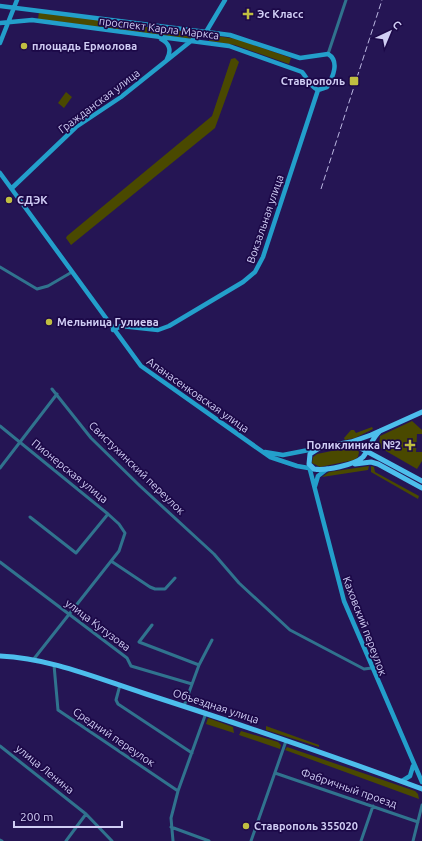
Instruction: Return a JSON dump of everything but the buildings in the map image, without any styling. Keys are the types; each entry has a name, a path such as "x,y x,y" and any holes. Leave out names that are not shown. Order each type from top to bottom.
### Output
{"main road":[{"path":"0,43 17,0"},
{"name":"Гражданская улица","path":"12,188 76,126 121,97 191,41 206,32 225,0"},
{"name":"проспект Карла Маркса","path":"0,6 92,16 237,37 294,57 306,58 328,54"},
{"name":"проспект Карла Маркса","path":"0,24 9,21 32,20 235,48 302,72 312,86 318,90"},
{"path":"0,24 4,34"},
{"path":"157,38 165,42 170,48 169,56 164,63"},
{"name":"Вокзальная улица","path":"114,330 121,326 158,330 169,326 243,282 256,272 263,257 318,90 327,86 335,65 334,59 328,54"},
{"name":"Апанасенковская улица","path":"0,173 141,366 275,459 297,466 312,468"},
{"path":"262,451 283,455 342,444 380,431 422,412"},
{"path":"350,464 358,460 380,431"},
{"path":"371,441 370,448 375,454"},
{"path":"342,444 355,445 367,450 422,481"},
{"path":"355,445 361,452 358,460"},
{"path":"321,447 310,454 308,460 312,468 328,469 350,464 371,462 378,464 422,488"},
{"path":"297,466 304,470 312,480"},
{"name":"Каховский переулок","path":"312,468 314,490 344,601 422,782"},
{"path":"314,490 318,476 328,469"},
{"name":"Объездная улица","path":"0,656 33,660 54,665 120,685 206,713 422,789"},
{"path":"402,781 410,776 413,770 413,763"}],"street":[{"path":"328,54 346,0"},
{"path":"0,266 37,289 48,286 72,272"},
{"name":"Свистухинский переулок","path":"52,389 91,438 140,486 214,554 240,583 290,630 364,669 372,668"},
{"path":"0,468 57,394"},
{"name":"Пионерская улица","path":"0,426 119,524 125,533 119,551 111,561"},
{"path":"30,517 76,553 108,514"},
{"path":"33,660 111,561 155,589 165,589 175,578"},
{"name":"улица Кутузова","path":"0,562 127,658 131,666 140,670 145,669 192,684"},
{"path":"152,625 139,642 199,665"},
{"path":"184,706 199,665 212,640"},
{"name":"Средний переулок","path":"54,665 58,710 178,791"},
{"path":"120,685 116,700 118,704 192,753"},
{"path":"172,841 171,818 178,791 206,713"},
{"path":"250,841 286,741"},
{"name":"улица Ленина","path":"0,746 86,814 112,841"},
{"name":"Фабричный проезд","path":"275,772 418,822"},
{"path":"413,841 422,805"},
{"path":"361,841 373,806"},
{"path":"66,841 86,814"},
{"path":"171,827 209,841"}],"shaded area":[{"path":"39,12 191,32 193,37 191,39 38,19"},
{"path":"210,35 237,39 291,58 289,64 235,45 209,41"},
{"path":"235,58 239,62 215,128 71,245 66,238 67,236 212,116 231,59"},
{"path":"66,92 72,97 64,108 58,103"},
{"path":"412,421 422,430 422,434 417,434 416,452 422,452 422,461 417,469 379,447 380,436"},
{"path":"372,427 373,429 355,438 345,440 344,438 351,430 354,430 356,433"},
{"path":"351,447 356,448 359,452 358,457 354,460 320,467 312,463 313,457 317,454"},
{"path":"369,466 368,470 322,477 329,472"},
{"path":"371,466 374,467 375,472 419,496 418,499 371,472"},
{"path":"208,718 233,727 234,733 206,724"},
{"path":"266,726 319,745 319,747 266,730"},
{"path":"241,731 278,742 281,745 280,749 239,735"},
{"path":"287,747 415,791 418,794 419,799 285,750"}],"railway":[{"path":"321,189 382,0"}],"place":[{"name":"Эс Класс","path":"248,14"},
{"name":"площадь Ермолова","path":"24,46"},
{"name":"Ставрополь","path":"354,81"},
{"name":"СДЭК","path":"9,200"},
{"name":"Мельница Гулиева","path":"49,322"},
{"name":"Поликлиника №2","path":"410,445"},
{"name":"Ставрополь 355020","path":"246,826"}]}
